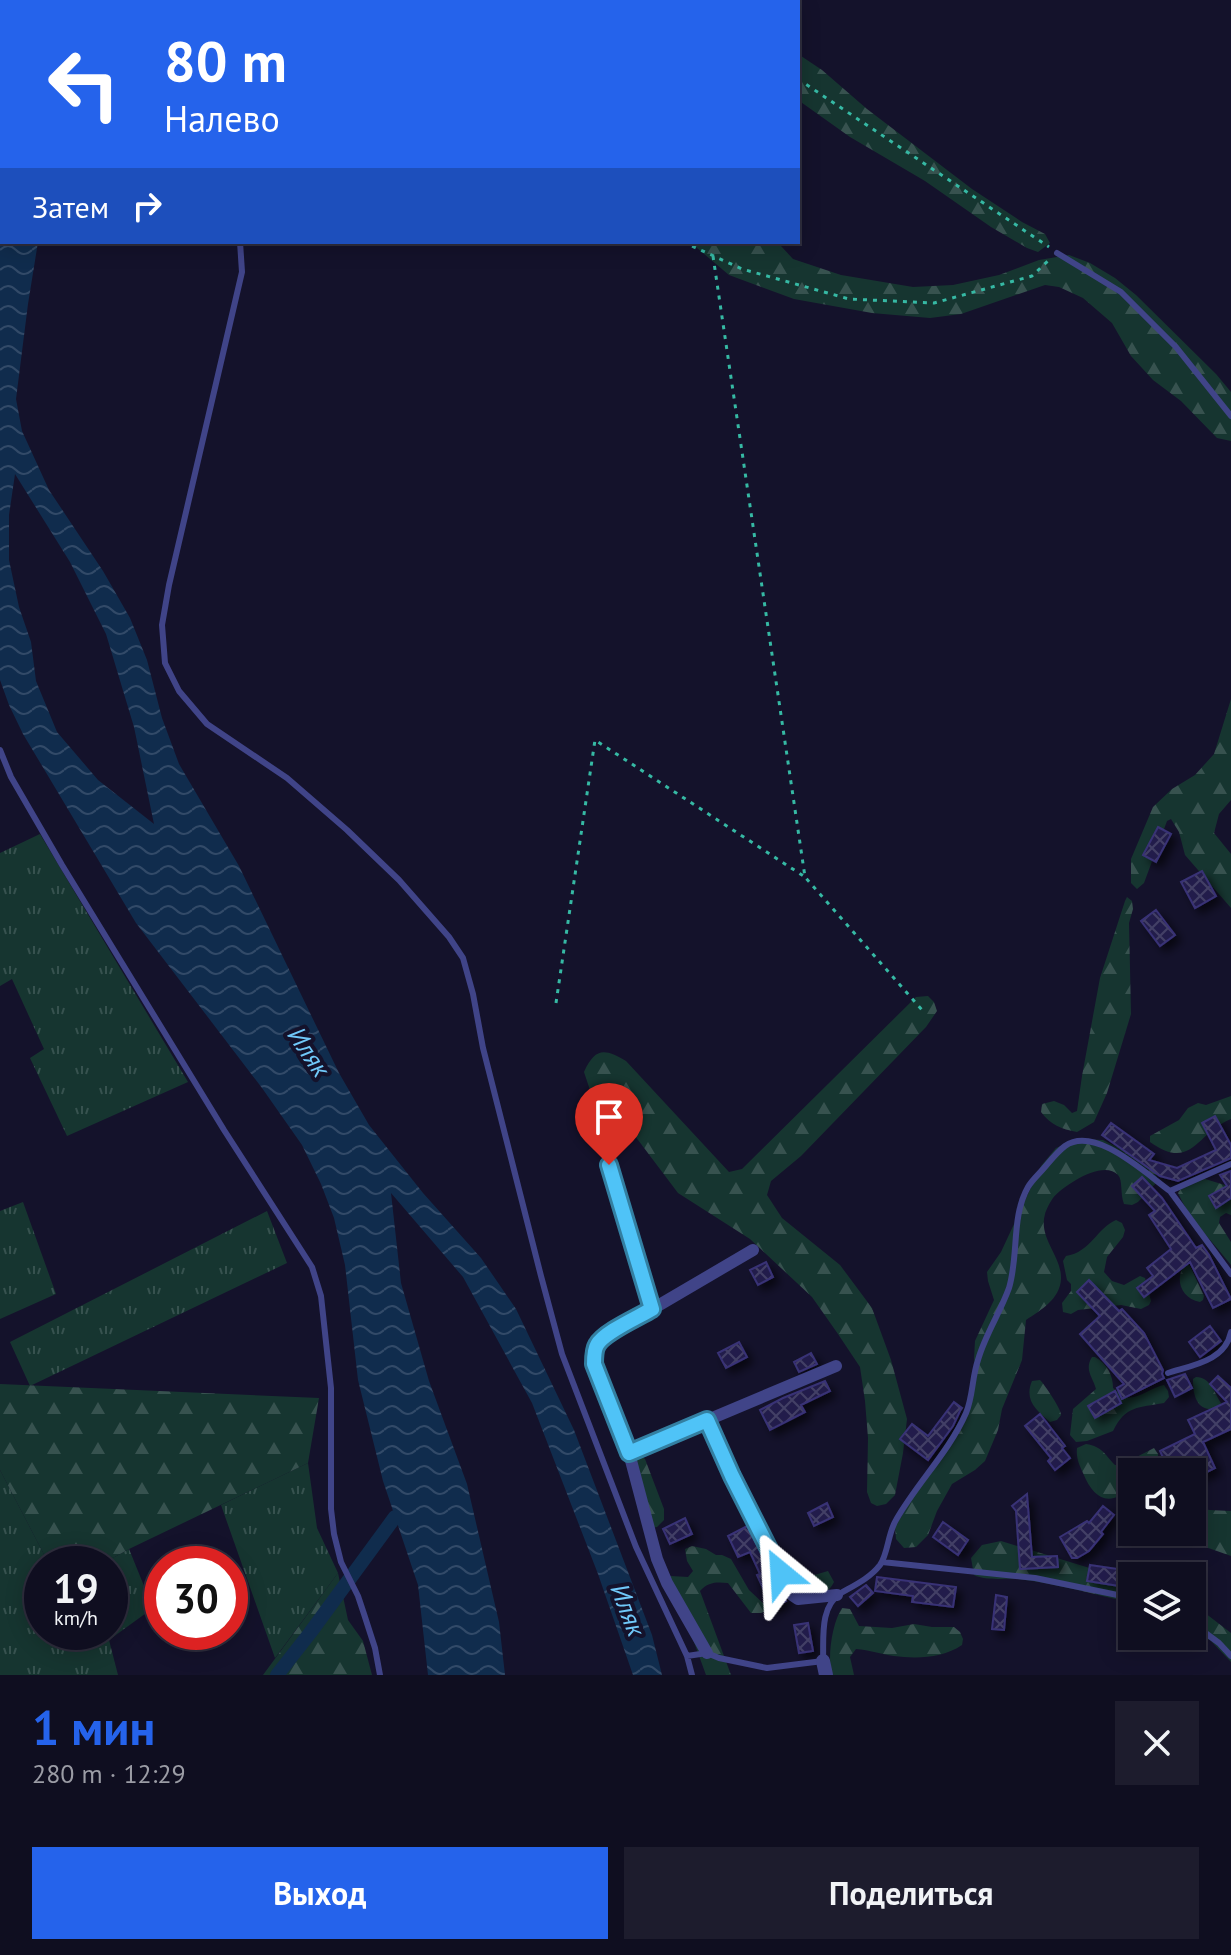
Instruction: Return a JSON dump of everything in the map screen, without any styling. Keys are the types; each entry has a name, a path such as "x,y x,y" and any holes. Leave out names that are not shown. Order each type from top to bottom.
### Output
{"street":[{"path":"609,1165 652,1309"},
{"path":"707,1653 667,1583 657,1559 629,1453 594,1364 594,1354 603,1338 753,1250"},
{"path":"629,1453 836,1366"},
{"path":"707,1420 792,1595 798,1599 837,1595"}],"lane":[{"path":"240,244 242,272 169,585 162,625 165,663 179,691 207,724 287,778 347,830 399,880 449,937 463,958 483,1048 562,1354 636,1547 687,1656 692,1675"},
{"path":"1057,253 1121,292 1176,347 1231,416"},
{"path":"0,750 11,777 70,878 312,1267 321,1296 331,1388 331,1509 334,1534 341,1562 358,1596 375,1648 380,1675"},
{"path":"687,1656 707,1653 767,1668 825,1668 824,1619 830,1605 837,1595 872,1574 882,1562 895,1521 960,1427 968,1408 977,1362 1008,1289 1014,1266 1018,1215 1028,1187 1064,1146 1079,1140 1096,1142 1170,1191 1231,1274"},
{"path":"1170,1191 1231,1164"},
{"path":"1168,1373 1212,1359 1224,1349 1231,1332"},
{"path":"882,1562 1035,1578 1118,1595"},
{"path":"1206,1633 1231,1656"}],"path":[{"path":"687,244 742,269 849,299 934,303 1032,276 1057,253 800,80"},
{"path":"713,256 805,877"},
{"path":"556,1003 595,740 805,877 922,1010"}],"green space":[{"path":"800,55 972,189 1045,234 1050,243 1038,252 1027,248 925,181 850,137 800,101"},
{"path":"692,244 773,244 781,246 793,259 841,275 913,287 953,285 999,275 1039,260 1069,255 1090,263 1136,295 1216,374 1231,392 1231,441 1217,438 1181,401 1153,380 1131,356 1112,323 1083,298 1059,287 1045,285 961,314 930,318 872,313 794,299 729,275"},
{"path":"1231,699 1231,800 1219,814 1214,833 1231,854 1231,908 1185,855 1179,832 1171,819 1167,821 1144,883 1137,889 1131,883 1131,859 1153,807 1172,789 1195,775 1214,754"},
{"path":"40,834 188,1082 67,1136 30,1058 44,1049 12,979 0,986 0,853"},
{"path":"1127,897 1132,901 1133,909 1129,923 1131,1014 1107,1093 1094,1122 1077,1132 1071,1131 1049,1120 1041,1112 1042,1104 1054,1101 1072,1113 1077,1111 1100,978"},
{"path":"928,996 937,1011 926,1027 801,1156 771,1181 767,1195 782,1218 840,1265 872,1308 891,1360 907,1419 895,1495 886,1504 877,1506 871,1503 867,1492 868,1438 860,1367 838,1334 812,1297 750,1239 678,1193 626,1124 591,1093 584,1072 592,1058 601,1053 606,1052 626,1061 729,1172 742,1169 916,997"},
{"path":"1231,1096 1231,1119 1185,1152 1164,1150 1150,1142 1150,1136 1179,1120 1188,1108"},
{"path":"1078,1139 1103,1140 1151,1164 1158,1181 1138,1202 1124,1204 1120,1177 1103,1170 1074,1181 1052,1200 1044,1223 1047,1239 1058,1263 1060,1286 1049,1303 1026,1320 1022,1360 985,1461 952,1484 928,1535 916,1547 904,1548 896,1539 895,1527 971,1402 977,1375 975,1341 994,1300 987,1272 1001,1252 1041,1166 1056,1148"},
{"path":"1202,1178 1231,1187 1231,1215 1226,1213 1220,1217 1219,1223 1231,1242 1231,1265 1195,1222 1178,1193 1182,1187"},
{"path":"23,1202 56,1294 0,1319 0,1211"},
{"path":"267,1211 287,1263 30,1386 10,1342"},
{"path":"1116,1220 1122,1223 1125,1230 1107,1257 1104,1272 1112,1281 1124,1285 1140,1276 1145,1278 1151,1301 1149,1305 1141,1309 1121,1305 1078,1310 1071,1314 1063,1312 1062,1303 1071,1291 1071,1284 1067,1280 1063,1261 1066,1256 1082,1250"},
{"path":"1185,1264 1190,1266 1204,1296 1200,1302 1193,1300 1181,1287 1180,1276"},
{"path":"1092,1357 1106,1366 1113,1388 1124,1397 1134,1397 1164,1385 1169,1397 1164,1403 1128,1412 1113,1431 1076,1442 1070,1435 1073,1409 1096,1389 1089,1370"},
{"path":"1196,1377 1211,1386 1221,1403 1218,1409 1205,1408 1198,1402 1193,1386"},
{"path":"1040,1380 1061,1412 1057,1420 1050,1422 1030,1399 1032,1381"},
{"path":"0,1384 319,1398 308,1463 128,1550 128,1546 40,1546 0,1470"},
{"path":"1092,1445 1118,1465 1118,1496 1103,1498 1092,1490 1078,1461 1077,1448"},
{"path":"1154,1448 1158,1458 1135,1458"},
{"path":"641,1456 645,1459 664,1509 664,1520 657,1527 651,1528 636,1480 637,1459"},
{"path":"308,1463 317,1528 338,1573 275,1658 248,1582 248,1546 235,1546 221,1505"},
{"path":"0,1470 40,1546 24,1546 24,1650 112,1650 118,1675 0,1675"},
{"path":"1206,1509 1231,1511 1231,1556 1203,1546 1206,1546"},
{"path":"1001,1541 1118,1577 1118,1600 1047,1584 974,1575 971,1558 982,1545"},
{"path":"692,1546 731,1559 749,1590 766,1606 766,1611 751,1613 728,1583 712,1583 700,1591 731,1675 706,1675 670,1576 688,1577 693,1571 685,1549"},
{"path":"129,1549 144,1586 144,1615 128,1626"},
{"path":"828,1571 834,1582 828,1590 817,1595 803,1594 800,1585 811,1576"},
{"path":"338,1573 348,1620 363,1641 372,1675 263,1675"},
{"path":"842,1608 850,1609 859,1626 892,1628 914,1624 954,1627 960,1632 962,1645 947,1653 921,1657 856,1649 850,1657 854,1675 832,1675 831,1641"},
{"path":"1206,1614 1231,1633 1231,1662 1206,1638"}],"water":[{"name":"Иляк","path":"0,244 38,244 16,399 22,431 49,490 130,618 147,660 162,718 179,764 239,866 339,1073 369,1125 423,1193 481,1258 516,1309 574,1430 652,1635 662,1675 633,1675 532,1403 463,1277 391,1193 401,1283 429,1381 467,1484 499,1622 505,1675 428,1675 418,1585 383,1481 358,1380 345,1265 334,1218 321,1184 302,1145 262,1088 136,923 23,734 0,680","holes":["15,474 70,562 106,634 134,727 154,824 98,780 57,732 36,681 31,642 19,607 9,560 9,515"]}],"building":[{"path":"1158,827 1171,834 1156,862 1143,855"},
{"path":"1202,871 1216,896 1195,908 1181,882"},
{"path":"1156,910 1175,935 1160,946 1141,921"},
{"path":"1215,1116 1231,1145 1231,1158 1178,1181 1160,1176 1102,1135 1111,1123 1154,1154 1149,1160 1177,1168 1216,1150 1202,1123"},
{"path":"1231,1171 1231,1198 1216,1208 1209,1196 1227,1186 1220,1175"},
{"path":"1142,1177 1162,1198 1196,1248 1202,1245 1231,1299 1213,1308 1190,1262 1144,1297 1137,1288 1153,1276 1147,1268 1171,1249 1149,1215 1155,1211 1132,1186"},
{"path":"766,1262 773,1277 758,1285 750,1270"},
{"path":"1089,1280 1144,1333 1163,1370 1164,1378 1122,1399 1117,1388 1124,1384 1080,1334 1100,1316 1077,1292"},
{"path":"1210,1326 1221,1341 1200,1357 1189,1342"},
{"path":"739,1342 747,1357 726,1368 718,1353"},
{"path":"811,1353 817,1364 799,1372 794,1362"},
{"path":"1185,1374 1192,1388 1175,1397 1167,1380"},
{"path":"1218,1376 1231,1388 1231,1429 1203,1442 1215,1468 1206,1472 1206,1458 1163,1458 1160,1451 1195,1434 1188,1420 1227,1402 1210,1384"},
{"path":"825,1381 830,1391 801,1405 805,1412 770,1430 760,1410"},
{"path":"1115,1391 1121,1403 1095,1418 1088,1406"},
{"path":"954,1402 962,1408 928,1460 900,1439 912,1424 928,1436"},
{"path":"1040,1414 1065,1446 1062,1448 1070,1458 1055,1470 1048,1461 1051,1458 1025,1426"},
{"path":"1027,1494 1032,1557 1057,1556 1058,1567 1020,1569 1016,1511 1012,1506"},
{"path":"827,1503 833,1517 814,1526 808,1513"},
{"path":"1103,1506 1114,1515 1101,1532 1103,1534 1089,1551 1072,1558 1060,1537 1087,1521 1089,1523"},
{"path":"685,1518 692,1534 670,1544 663,1529"},
{"path":"943,1522 968,1540 958,1555 933,1537"},
{"path":"747,1526 786,1601 772,1608 750,1552 738,1557 728,1536"},
{"path":"1090,1565 1118,1569 1118,1586 1087,1581"},
{"path":"877,1577 956,1587 953,1607 912,1602 913,1596 875,1591"},
{"path":"866,1585 873,1593 858,1606 850,1597"},
{"path":"996,1595 1007,1597 1004,1630 992,1629"},
{"path":"808,1623 813,1651 799,1653 794,1625"}],"waterway":[{"path":"277,1675 395,1517"}],"route":[{"path":"609,1165 652,1309 603,1338 594,1354 594,1364 629,1453 707,1420 781,1573"}]}
